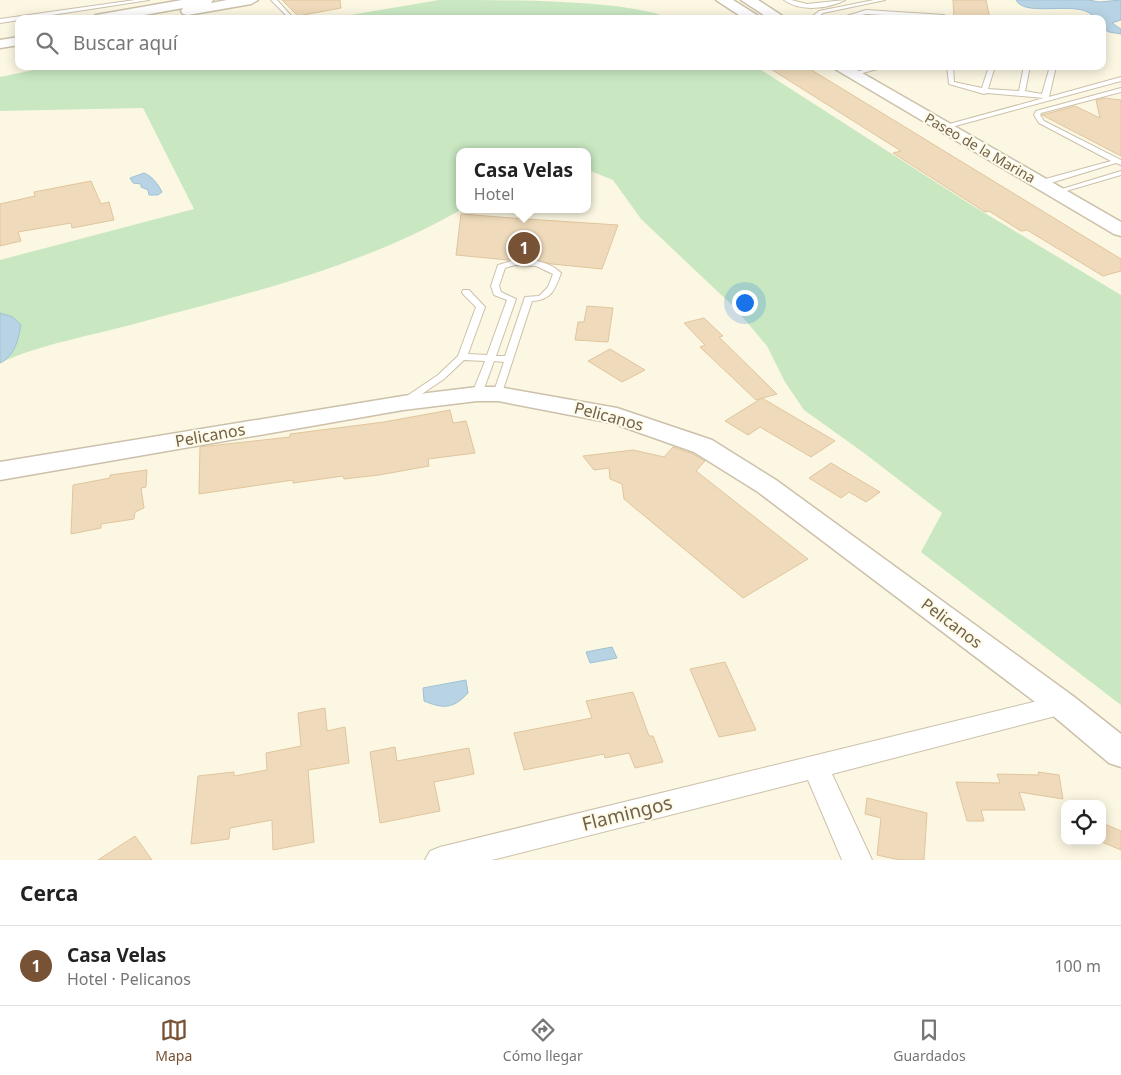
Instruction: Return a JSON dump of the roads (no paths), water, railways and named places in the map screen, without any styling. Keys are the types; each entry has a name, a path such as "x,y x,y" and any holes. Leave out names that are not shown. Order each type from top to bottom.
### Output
{"street":[{"path":"153,15 206,0"},
{"path":"183,5 251,0"},
{"path":"723,0 749,15"},
{"path":"748,0 773,15"},
{"path":"129,15 162,11"},
{"path":"0,35 15,33"},
{"path":"0,44 15,42"},
{"name":"Paseo de la Marina","path":"865,70 925,116 963,122 1059,185 1121,230"},
{"name":"Paseo de la Marina","path":"865,70 1041,183 1078,185 1099,198"},
{"name":"Pelicanos","path":"0,471 403,403 487,394 617,416 703,446 767,486 1062,705 1121,753"},
{"name":"Flamingos","path":"440,860 1062,705"},
{"path":"815,766 857,860"}],"lane":[{"path":"42,15 146,0"},
{"path":"274,0 289,15"},
{"path":"787,0 796,6 806,7 842,0"},
{"path":"817,15 821,12 882,0"},
{"path":"848,15 866,12 899,15"},
{"path":"0,21 15,19"},
{"path":"950,70 951,83 984,92 1022,92 1047,97"},
{"path":"984,92 991,70"},
{"path":"1022,92 1026,70"},
{"path":"1047,97 1052,70"},
{"path":"963,122 1047,97 1121,79"},
{"path":"1119,162 1041,122 1036,115 1038,112 1121,90"},
{"path":"1059,185 1119,162"},
{"path":"1078,185 1121,173"},
{"path":"523,262 544,266 557,272 552,288 542,298 528,299 512,299 498,294 494,286 501,267 510,263 523,262"},
{"path":"403,403 441,377 462,357 481,307 466,292"},
{"path":"487,394 489,358 512,299"},
{"path":"487,394 509,360 528,299"},
{"path":"462,357 509,360"}],"water":[{"path":"1016,0 1089,0 1099,2 1121,0 1121,20 1112,23 1121,29 1121,34 1106,30 1106,15 1092,15 1075,9 1040,9 1021,5"},
{"path":"144,173 150,176 162,192 158,195 149,195 148,190 141,187 141,184 133,183 130,178"},
{"path":"0,313 13,317 21,325 17,342 12,352 0,363"},
{"path":"612,647 617,658 590,663 586,652"},
{"path":"466,680 468,693 453,705 443,706 424,701 423,688"}],"place":[{"name":"Casa Velas","path":"524,248"}]}
